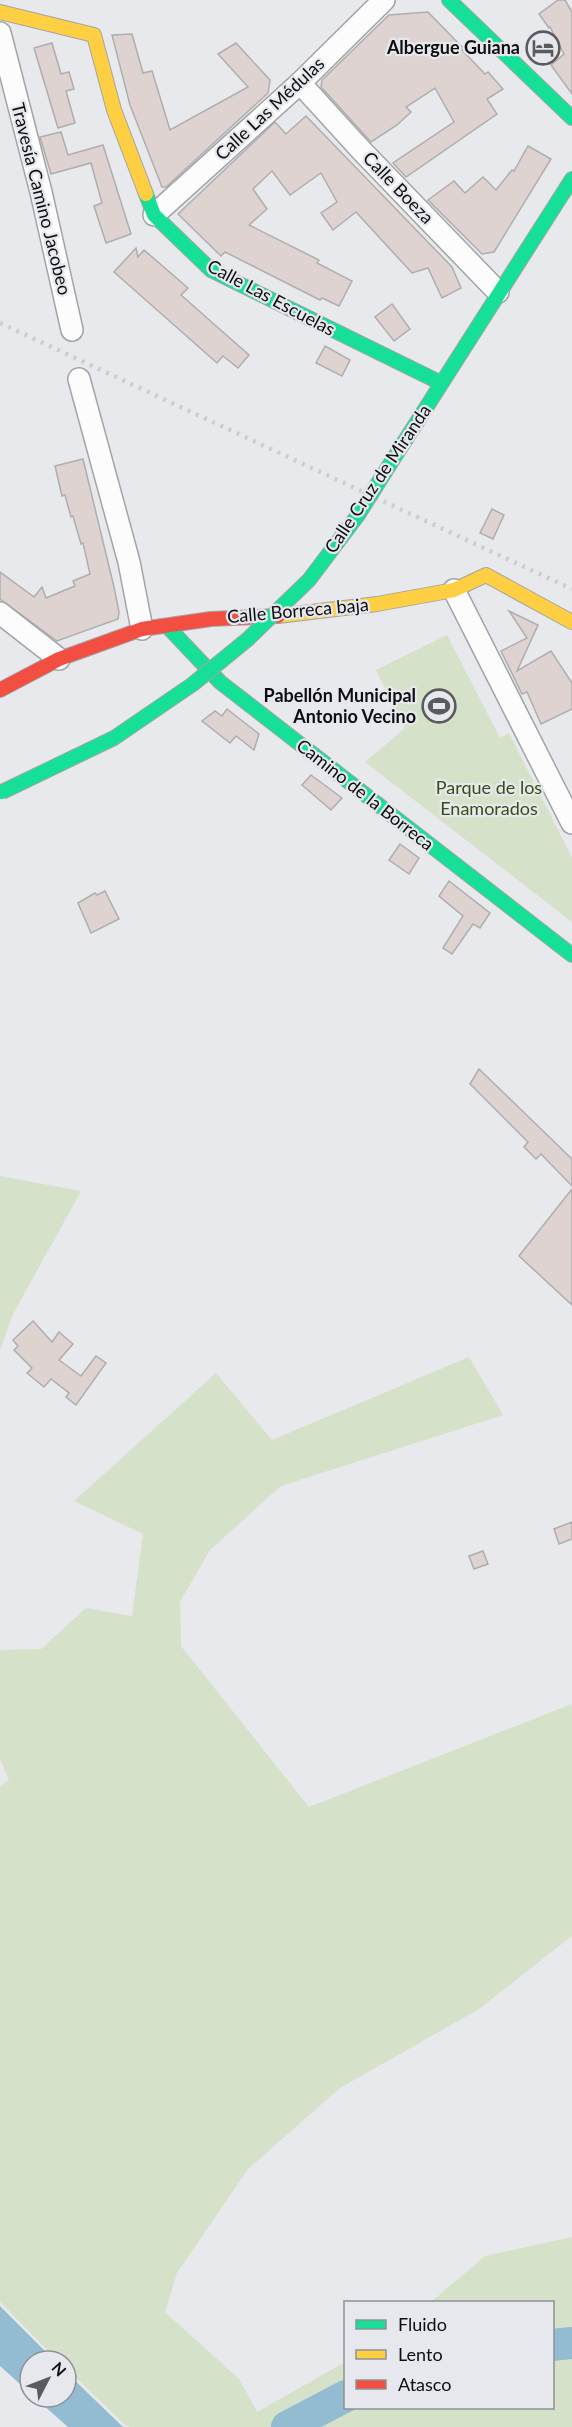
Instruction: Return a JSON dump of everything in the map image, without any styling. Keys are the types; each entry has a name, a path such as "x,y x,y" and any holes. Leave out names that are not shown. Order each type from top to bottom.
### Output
{"street":[{"name":"Calle Las Médulas","path":"154,215 300,83 384,0"},
{"path":"449,0 571,116"},
{"name":"Calle Las Escuelas","path":"0,12 94,35 114,110 154,215 211,270 441,382"},
{"name":"Travesía Camino Jacobeo","path":"0,33 41,192 72,330"},
{"name":"Calle Boeza","path":"300,83 498,292"},
{"name":"Calle Cruz de Miranda","path":"1,793 114,738 193,684 248,639 309,580 358,515 572,179"},
{"path":"79,379 129,562 142,629"},
{"name":"Calle Borreca baja","path":"0,690 59,659 142,629 211,619 297,615 454,590 486,575 572,622"},
{"path":"454,590 572,823"},
{"path":"0,613 59,659"},
{"name":"Camino de la Borreca","path":"167,626 220,682 572,954"}],"green space":[{"name":"Parque de los Enamorados","path":"447,635 500,738 509,733 572,858 572,922 365,762 405,728 376,670"},
{"path":"0,1176 81,1191 13,1314 0,1350"},
{"path":"469,1357 503,1415 281,1486 210,1550 180,1602 181,1646 309,1807 572,1704 572,1936 479,2009 340,2088 248,2169 177,2273 165,2312 239,2379 257,2412 344,2363 344,2409 554,2409 554,2301 432,2301 485,2256 572,2237 572,2427 131,2427 124,2424 78,2380 78,2349 46,2349 0,2302 0,1786 9,1780 0,1759 0,1650 41,1649 86,1608 132,1616 143,1534 74,1501 216,1373 272,1440"}],"water":[{"path":"0,2306 43,2349 18,2349 18,2382 0,2366"},
{"path":"78,2384 124,2427 68,2427 48,2409 78,2409"}],"building":[{"path":"558,0 565,0 572,12 572,94 551,65 564,54 550,27 539,14"},
{"path":"428,12 485,74 488,72 503,89 487,99 497,114 406,177 393,163 454,122 435,88 406,107 411,112 397,125 371,142 321,87 322,80 389,15"},
{"path":"132,34 143,73 152,71 170,130 248,87 218,54 236,43 270,80 268,93 166,187 162,187 130,105 112,35"},
{"path":"52,43 61,74 69,72 74,89 66,91 75,123 58,128 34,48"},
{"path":"306,116 452,267 461,288 442,298 428,268 412,273 356,212 333,230 321,213 337,202 321,173 290,195 272,171 253,189 267,209 249,225 319,260 317,263 352,281 339,306 322,298 320,300 225,252 221,256 178,214 275,122 286,134"},
{"path":"61,132 68,155 103,145 131,234 106,243 94,206 102,203 91,163 51,174 40,137"},
{"path":"528,146 551,159 494,252 482,254 428,200 454,181 465,193 483,177 496,190 512,170 514,171"},
{"path":"136,248 138,257 144,250 188,288 181,295 249,355 238,368 223,356 217,363 114,272"},
{"path":"392,304 410,329 394,341 375,317"},
{"path":"325,346 350,360 342,376 316,363"},
{"path":"83,459 114,587 119,612 118,619 57,641 0,599 0,572 34,597 42,587 46,598 75,586 73,581 90,574 83,543 81,544 65,495 62,496 55,466"},
{"path":"492,509 504,515 493,539 480,533"},
{"path":"509,611 538,625 517,671 551,651 572,683 572,709 541,724 527,692 522,694 501,651 527,638"},
{"path":"227,709 259,734 254,750 236,736 230,743 202,721 215,711 222,716"},
{"path":"311,775 342,798 331,810 302,785"},
{"path":"400,844 419,858 409,874 389,860"},
{"path":"449,881 490,913 480,928 473,924 452,954 443,948 463,916 439,896"},
{"path":"105,891 119,919 91,933 78,903 95,893 97,895"},
{"path":"479,1069 572,1159 572,1186 541,1154 536,1159 524,1147 528,1142 470,1084"},
{"path":"572,1189 572,1305 519,1256"},
{"path":"33,1321 52,1342 59,1332 73,1344 59,1360 81,1376 96,1356 106,1363 76,1405 66,1397 69,1393 51,1379 44,1387 27,1373 32,1368 14,1350 18,1346 13,1340"},
{"path":"572,1522 572,1539 559,1544 554,1529"},
{"path":"483,1551 488,1564 474,1569 469,1556"}],"waterway":[{"path":"554,2345 572,2343"},
{"path":"287,2427 344,2397"}],"railway":[{"path":"0,323 572,589"}],"traffic: fast":[{"path":"449,0 572,118"},
{"path":"385,472 572,179"},
{"path":"146,194 154,215 211,270 441,383"},
{"path":"2,792 114,738 193,684 248,639 309,580 358,515 385,472"},
{"path":"167,626 220,682 572,955"}],"traffic: slow":[{"path":"0,12 94,35 114,110 146,194"},
{"path":"278,616 377,604 454,590 486,575 572,622"}],"traffic: jam":[{"path":"0,690 59,659 142,629 211,619 278,616"}],"place":[{"name":"Albergue Guiana","path":"543,48"},
{"name":"Pabellón Municipal Antonio Vecino","path":"439,706"}]}
